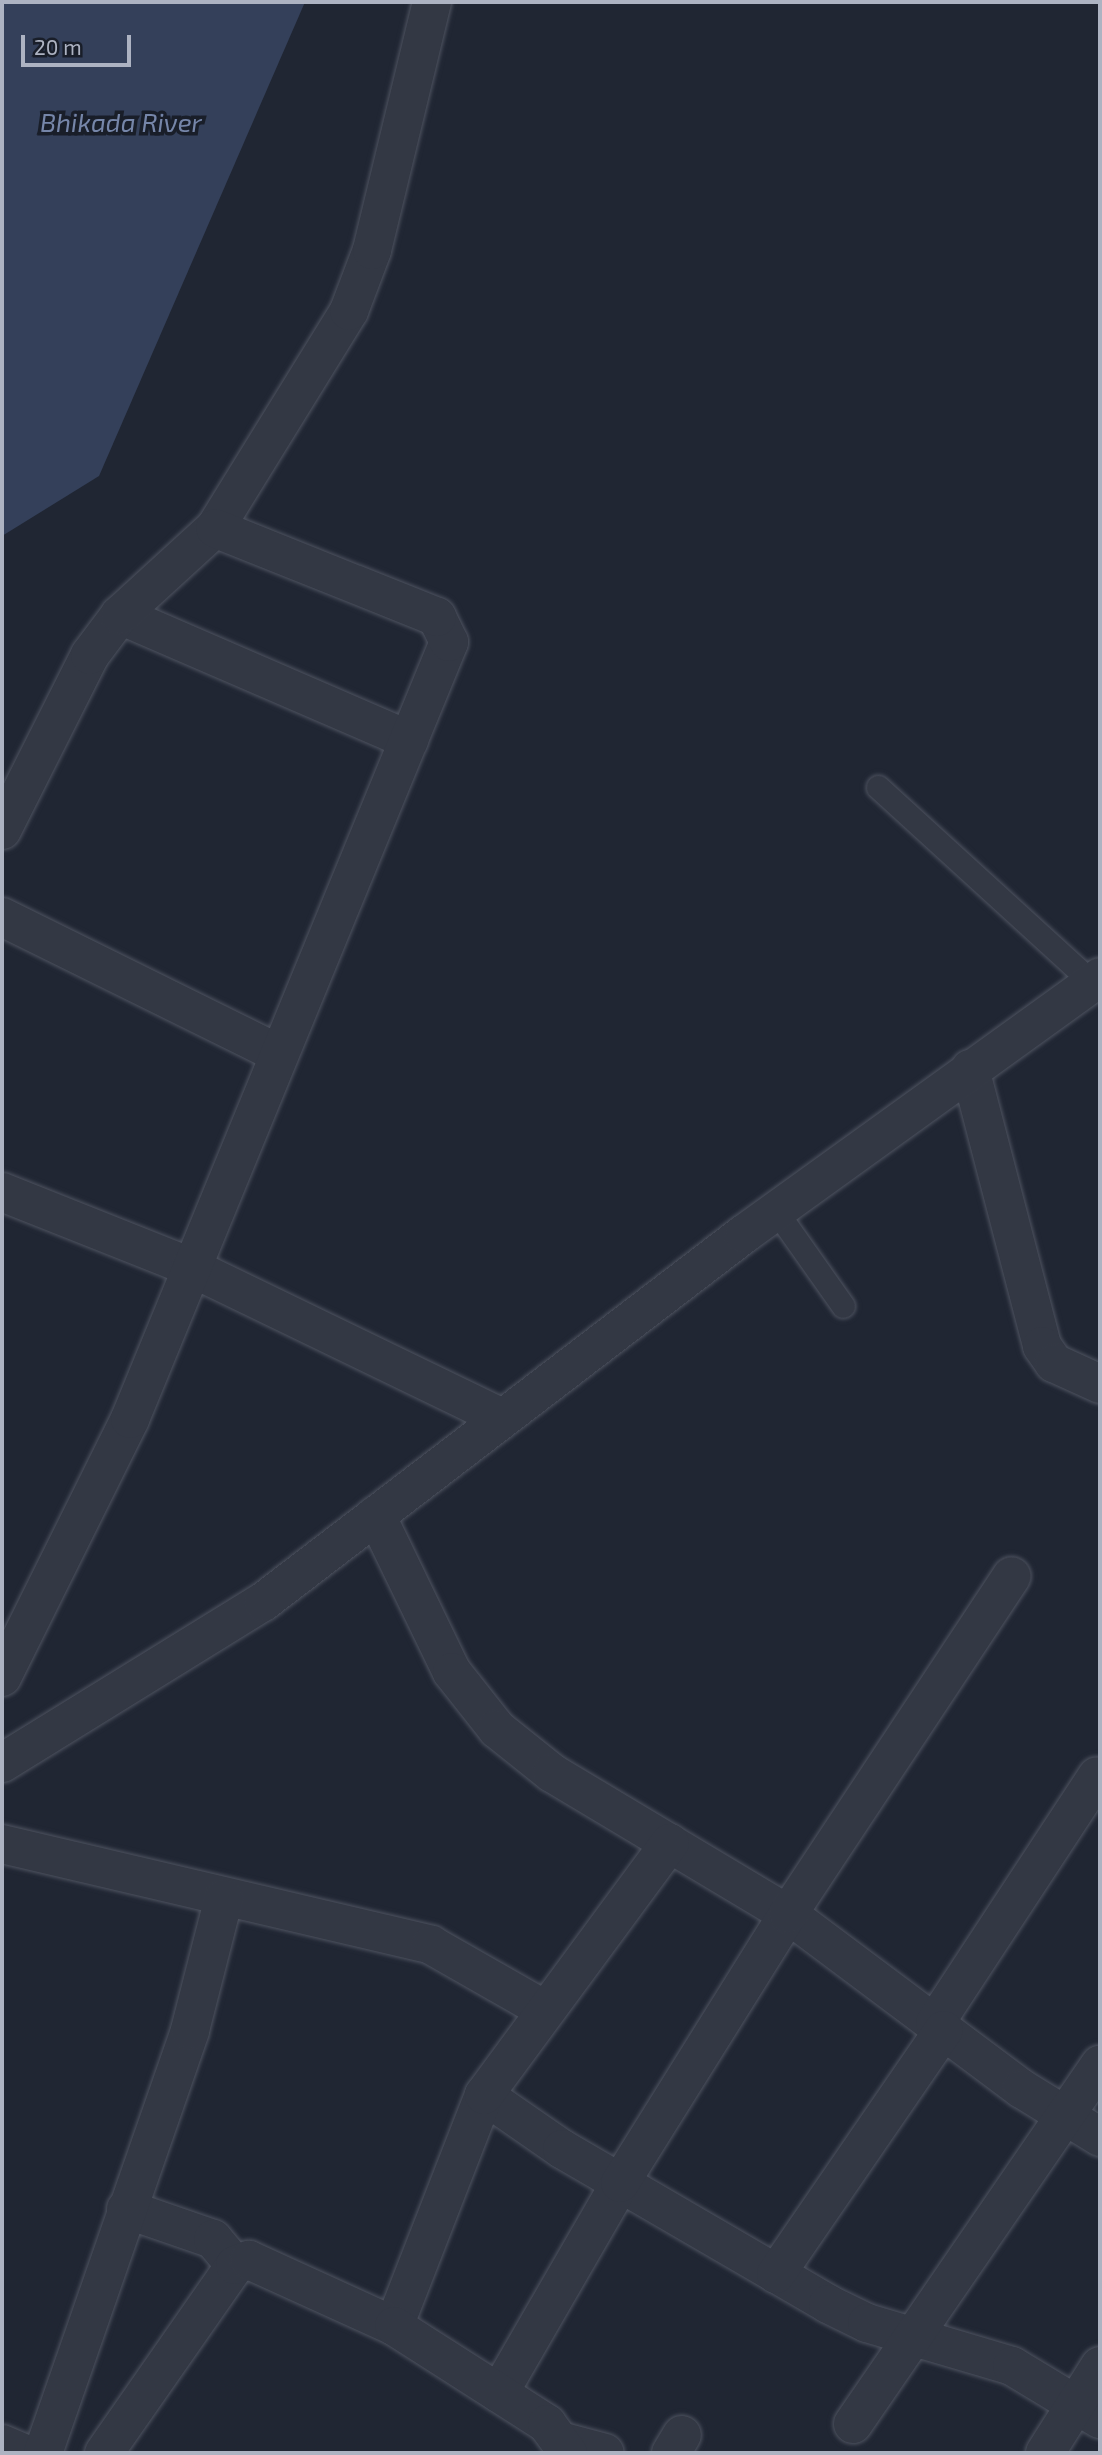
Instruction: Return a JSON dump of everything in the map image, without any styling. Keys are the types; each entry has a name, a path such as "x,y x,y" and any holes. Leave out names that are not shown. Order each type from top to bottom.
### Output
{"street":[{"path":"2,830 90,656 120,615 215,528 349,311 372,250 432,2"},
{"path":"2,1677 124,1431 449,642 444,623 215,528"},
{"path":"120,615 409,740"},
{"path":"2,917 279,1054"},
{"path":"5,1772 263,1602 744,1234 1096,980"},
{"path":"970,1069 1042,1346 1054,1363 1100,1384"},
{"path":"2,1192 190,1267 502,1418"},
{"path":"376,1515 452,1672 497,1729 552,1773 788,1914 1065,2118 1100,2137"},
{"path":"499,2393 620,2183 788,1914 1012,1576"},
{"path":"776,2274 939,2026 1097,1776"},
{"path":"394,2326 484,2095 670,1843"},
{"path":"2,1844 431,1945 545,2010"},
{"path":"43,2453 190,2030 224,1898"},
{"path":"853,2424 916,2336 1100,2064"},
{"path":"484,2095 620,2183 776,2274 867,2323 1012,2367 1089,2411"},
{"path":"126,2208 213,2239 242,2262 302,2280 394,2326 499,2393 566,2448 605,2453"},
{"path":"104,2453 242,2262"},
{"path":"1045,2453 1089,2411 1100,2366"},
{"path":"2,2444 23,2453"}],"lane":[{"path":"878,787 1096,980"},
{"path":"776,1211 843,1306"}],"water":[{"name":"Bhikada River","path":"2,2 305,2 99,476 2,536"}]}
